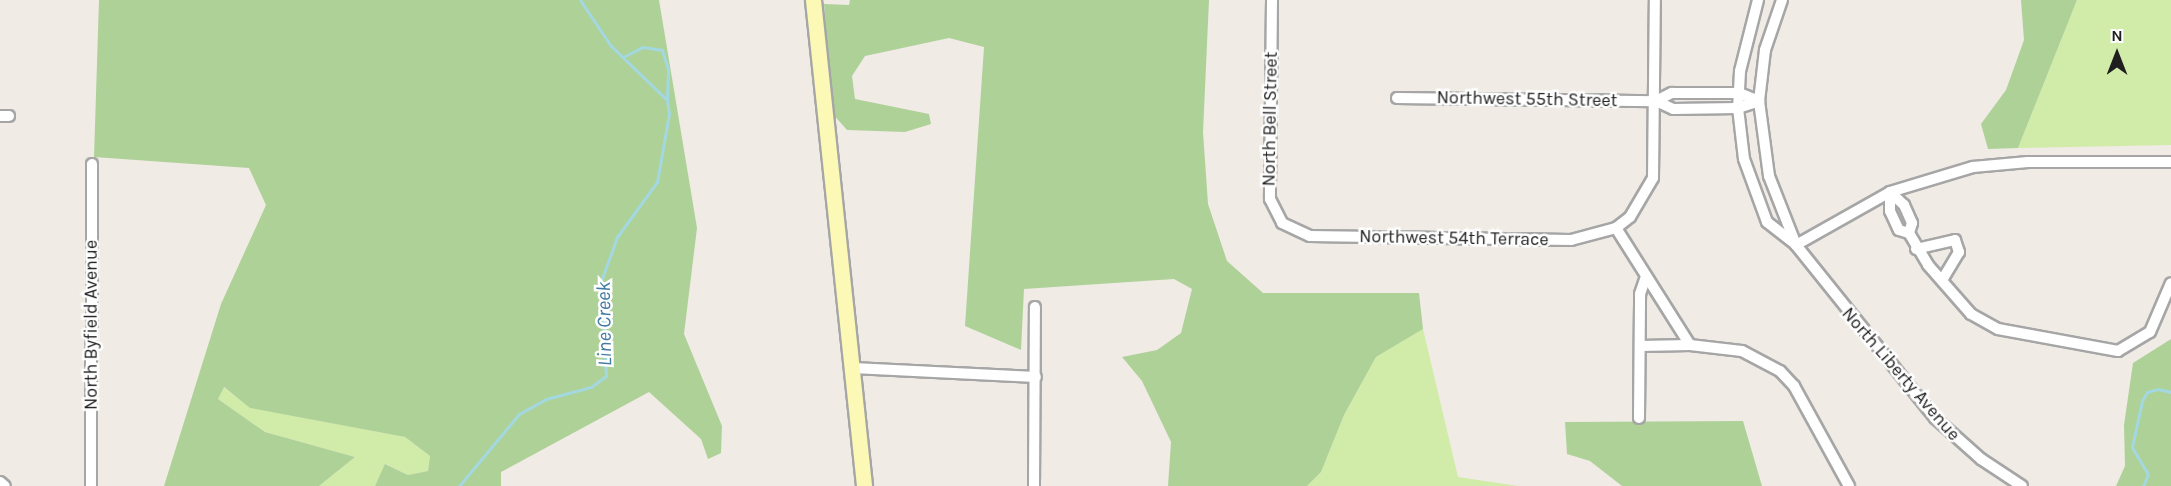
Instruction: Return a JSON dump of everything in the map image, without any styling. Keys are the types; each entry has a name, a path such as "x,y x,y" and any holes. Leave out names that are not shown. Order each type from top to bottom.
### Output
{"main road":[{"path":"813,0 864,486"}],"street":[{"name":"North Bell Street","path":"1272,0 1270,200 1282,224 1291,231"},
{"path":"1655,0 1656,101 1653,178 1630,217 1616,228 1690,345"},
{"name":"North Liberty Avenue","path":"1758,0 1745,45 1739,93 1738,108 1744,159 1759,207 1777,234 1796,245"},
{"name":"North Liberty Avenue","path":"1782,0 1765,50 1759,101 1769,176 1796,245 1935,418 1981,459 2021,486"},
{"name":"Northwest 55th Street","path":"1656,101 1672,93 1739,93 1759,101"},
{"path":"1696,93 1696,108"},
{"name":"Northwest 55th Street","path":"1397,98 1656,101 1673,109 1738,108 1759,101"},
{"path":"1796,245 1890,192 1931,177 1994,165 2171,162"},
{"name":"North Byfield Avenue","path":"91,486 92,164"},
{"path":"1890,192 1890,211 1899,230 1909,233 1916,249 1982,323 2062,344 2104,352 2130,347 2157,322 2171,283"},
{"name":"Northwest 54th Terrace","path":"1291,231 1310,236 1571,240 1616,228"},
{"path":"1916,249 1955,240 1959,252 1942,280"},
{"path":"1639,418 1640,294 1646,278"},
{"path":"1034,486 1035,307"},
{"path":"1640,346 1690,345 1742,351 1780,371 1804,403 1849,486"},
{"path":"852,368 1036,376"},
{"path":"0,482 5,486"}],"green space":[{"path":"99,0 659,0 697,228 684,334 722,426 721,453 708,459 701,439 649,392 501,472 501,486 375,486 385,464 408,475 428,471 430,456 405,437 250,408 224,387 218,399 265,432 355,457 319,486 164,486 221,304 266,205 249,168 94,157"},
{"path":"850,0 1209,0 1203,132 1208,204 1227,261 1263,293 1419,293 1423,329 1376,357 1344,415 1321,472 1307,486 1168,486 1171,442 1142,381 1122,357 1157,350 1181,333 1192,289 1174,279 1024,289 1021,350 965,326 984,47 949,38 865,56 852,76 855,99 929,114 931,124 905,132 847,130 832,113 824,4 849,5"},
{"path":"2021,0 2077,0 2018,148 1988,149 1981,124 2006,90 2024,40"},
{"path":"2077,0 2171,0 2171,145 2018,148"},
{"path":"1423,329 1458,477 1518,486 1307,486 1321,472 1344,415 1376,357"},
{"path":"2171,339 2171,486 2116,486 2125,466 2124,425 2133,363"},
{"path":"223,387 251,408 405,437 430,456 428,471 408,475 386,464 375,486 319,486 355,457 265,432 218,399"},
{"path":"1743,421 1762,486 1622,486 1590,461 1567,454 1565,422"}],"waterway":[{"name":"Line Creek","path":"459,486 519,414 546,399 591,387 606,376 601,281 617,237 657,182 669,114 667,100 611,46 580,0"},
{"name":"Line Creek","path":"625,56 643,47 662,50 668,70 667,99"},
{"path":"2143,486 2148,474 2132,447 2142,401 2147,392 2158,389 2171,392"}]}
